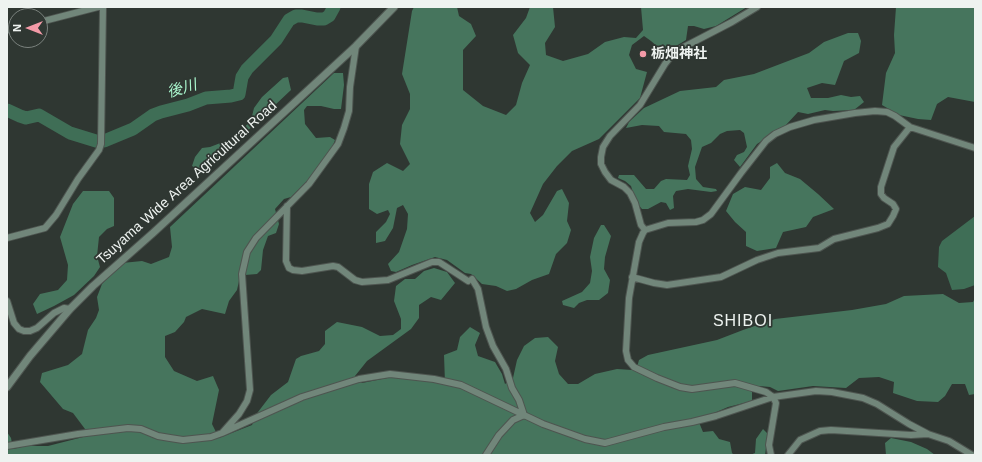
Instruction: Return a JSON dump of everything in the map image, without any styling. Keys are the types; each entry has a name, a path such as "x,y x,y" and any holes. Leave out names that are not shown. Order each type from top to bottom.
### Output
{"street":[{"path":"48,20 98,7"},
{"path":"7,238 45,228 56,215 78,178 99,150 101,141 104,7"},
{"name":"Tsuyama Wide Area Agricultural Road","path":"7,387 30,356 70,309 93,286 153,233 356,46 394,7"},
{"path":"645,230 641,225 635,203 630,193 624,187 611,180 605,172 601,164 603,148 610,136 640,105 672,55 680,49 757,7"},
{"path":"222,433 240,414 247,401 250,390 242,274 246,252 256,238 309,184 338,144 349,111 350,87 356,46"},
{"path":"771,455 769,445 776,403 774,397 766,392 735,383 692,389 680,387 634,367 628,360 626,351 632,277 641,236 645,230 668,223 696,222 703,220 712,214 766,141 775,134 790,127 814,120 856,113 875,111 887,112 910,127 975,148"},
{"path":"632,277 654,283 667,284 721,277 757,260 778,253 819,248 834,239 888,224 896,209 893,204 881,194 882,187 894,148 910,127"},
{"path":"287,206 286,261 289,268 293,270 302,272 333,266 338,267 356,280 362,282 388,280 432,262 439,262 470,280 478,289 484,318 491,340 497,355 506,369 512,388 519,400 524,415"},
{"path":"7,301 14,323 19,329 24,331 30,331 36,328 54,313 64,308 70,309"},
{"path":"7,446 78,434 128,428 141,429 158,436 183,440 202,438 222,433 302,397 352,380 384,374 398,374 434,379 461,385 561,431 585,439 605,443 664,427 716,416 774,397 816,391 832,392 863,398 877,404 928,434 949,441 972,455"},
{"path":"486,455 499,435 513,420 524,415"},
{"path":"788,455 800,440 820,431 838,430 911,435 928,434"}],"shaded area":[{"path":"414,7 457,7 459,16 471,24 476,36 463,50 463,90 483,106 506,115 516,105 522,83 530,65 518,53 513,35 526,18 530,7 553,7 555,27 545,43 546,55 563,61 588,54 605,42 624,37 636,38 643,30 641,7 747,7 716,26 704,29 688,26 686,40 671,49 659,48 644,36 632,45 629,55 636,69 647,72 640,98 599,139 572,151 557,166 543,184 530,213 535,222 543,215 557,191 562,189 569,203 567,221 571,230 567,243 556,254 549,274 532,280 516,289 507,291 496,286 482,284 471,274 465,273 447,260 435,257 396,272 391,271 388,264 399,252 407,229 408,214 403,205 397,208 393,228 385,241 376,243 376,232 386,222 390,214 388,210 377,214 369,209 369,184 373,172 387,163 403,171 410,164 400,144 402,125 410,109 410,94 402,74 412,11"},
{"path":"896,7 975,7 975,102 948,97 937,104 931,120 899,115 882,105 886,73 895,53 894,35"},
{"path":"848,33 858,33 861,41 859,53 844,61 835,85 822,83 807,88 811,98 828,98 841,95 851,97 860,96 864,102 854,110 825,110 808,114 798,112 785,126 757,144 740,167 734,160 737,155 744,152 747,147 744,133 740,130 727,131 720,134 711,143 702,147 695,167 696,179 703,187 716,189 717,191 711,192 688,189 676,191 673,196 674,208 670,210 666,203 661,202 648,209 642,209 636,202 631,186 618,178 619,175 634,175 646,189 654,189 661,181 666,179 687,180 690,175 688,166 692,149 691,140 686,134 664,132 659,126 642,125 626,128 629,122 644,108 680,91 716,87 724,80 754,74 809,53 824,42"},
{"path":"334,73 343,73 344,85 341,109 321,106 307,106 304,110 305,124 316,138 330,137 335,140 331,151 310,178 291,197 284,199 275,209 279,224 276,233 268,236 263,250 261,270 257,274 245,275 239,281 237,290 229,301 225,314 202,309 186,317 184,322 175,332 165,336 165,357 174,371 197,381 213,376 219,390 212,424 219,438 252,425 258,412 271,395 288,382 296,359 319,351 325,344 325,331 337,322 362,327 380,336 393,335 401,329 401,319 394,301 396,286 405,279 415,279 424,271 434,268 447,272 455,283 441,300 431,297 419,305 419,318 411,329 367,361 355,376 362,383 387,378 418,378 445,383 444,355 457,350 460,337 470,327 480,333 475,345 478,356 495,362 502,374 505,384 513,378 517,360 524,346 535,338 548,337 558,347 555,361 559,374 568,384 578,384 595,374 617,369 632,370 637,367 639,360 648,355 717,340 775,319 852,310 886,304 904,296 943,294 959,303 973,302 975,298 975,394 969,395 965,384 952,384 945,396 938,402 917,401 893,393 894,382 879,377 859,378 846,388 813,386 778,391 770,387 759,386 752,390 752,401 728,407 698,420 703,432 713,431 719,439 730,442 732,453 734,455 7,455 7,432 11,438 13,449 26,446 48,446 87,436 85,429 73,413 63,409 40,382 42,373 68,365 82,354 88,330 96,318 99,310 97,297 102,284 122,263 142,261 151,264 169,257 172,247 170,227"},
{"path":"288,77 291,90 225,152 202,171 192,166 195,157 202,148 210,147 236,137 251,120 254,108 262,97 283,78"},
{"path":"777,163 785,173 800,179 834,209 813,217 806,227 783,232 776,248 757,251 746,246 746,232 726,211 733,194 745,187 761,190 770,178 770,167"},
{"path":"83,191 109,191 114,198 114,226 107,229 99,237 97,256 100,267 94,276 74,295 37,314 33,304 40,294 58,290 67,280 68,265 60,237 73,204"},
{"path":"975,216 975,285 964,289 952,290 946,273 938,267 939,247 942,241"},
{"path":"601,225 604,225 611,236 605,257 604,269 610,280 608,293 599,300 587,300 579,303 574,308 563,305 562,301 582,292 590,283 592,271 590,257 594,238"},
{"path":"763,429 768,434 765,455 750,455 755,453 756,439"},
{"path":"891,438 911,442 927,449 935,455 886,455 885,443"}],"waterway":[{"name":"後川","path":"7,110 26,118 39,115 70,133 96,141 104,141 133,129 153,115 161,112 188,105 206,98 239,94 242,77 247,69 276,40 289,20 296,16 324,19 329,16 334,7"}],"place":[{"name":"栃畑神社","path":"643,54"}],"district":[{"name":"SHIBOI","path":"743,322"}]}
